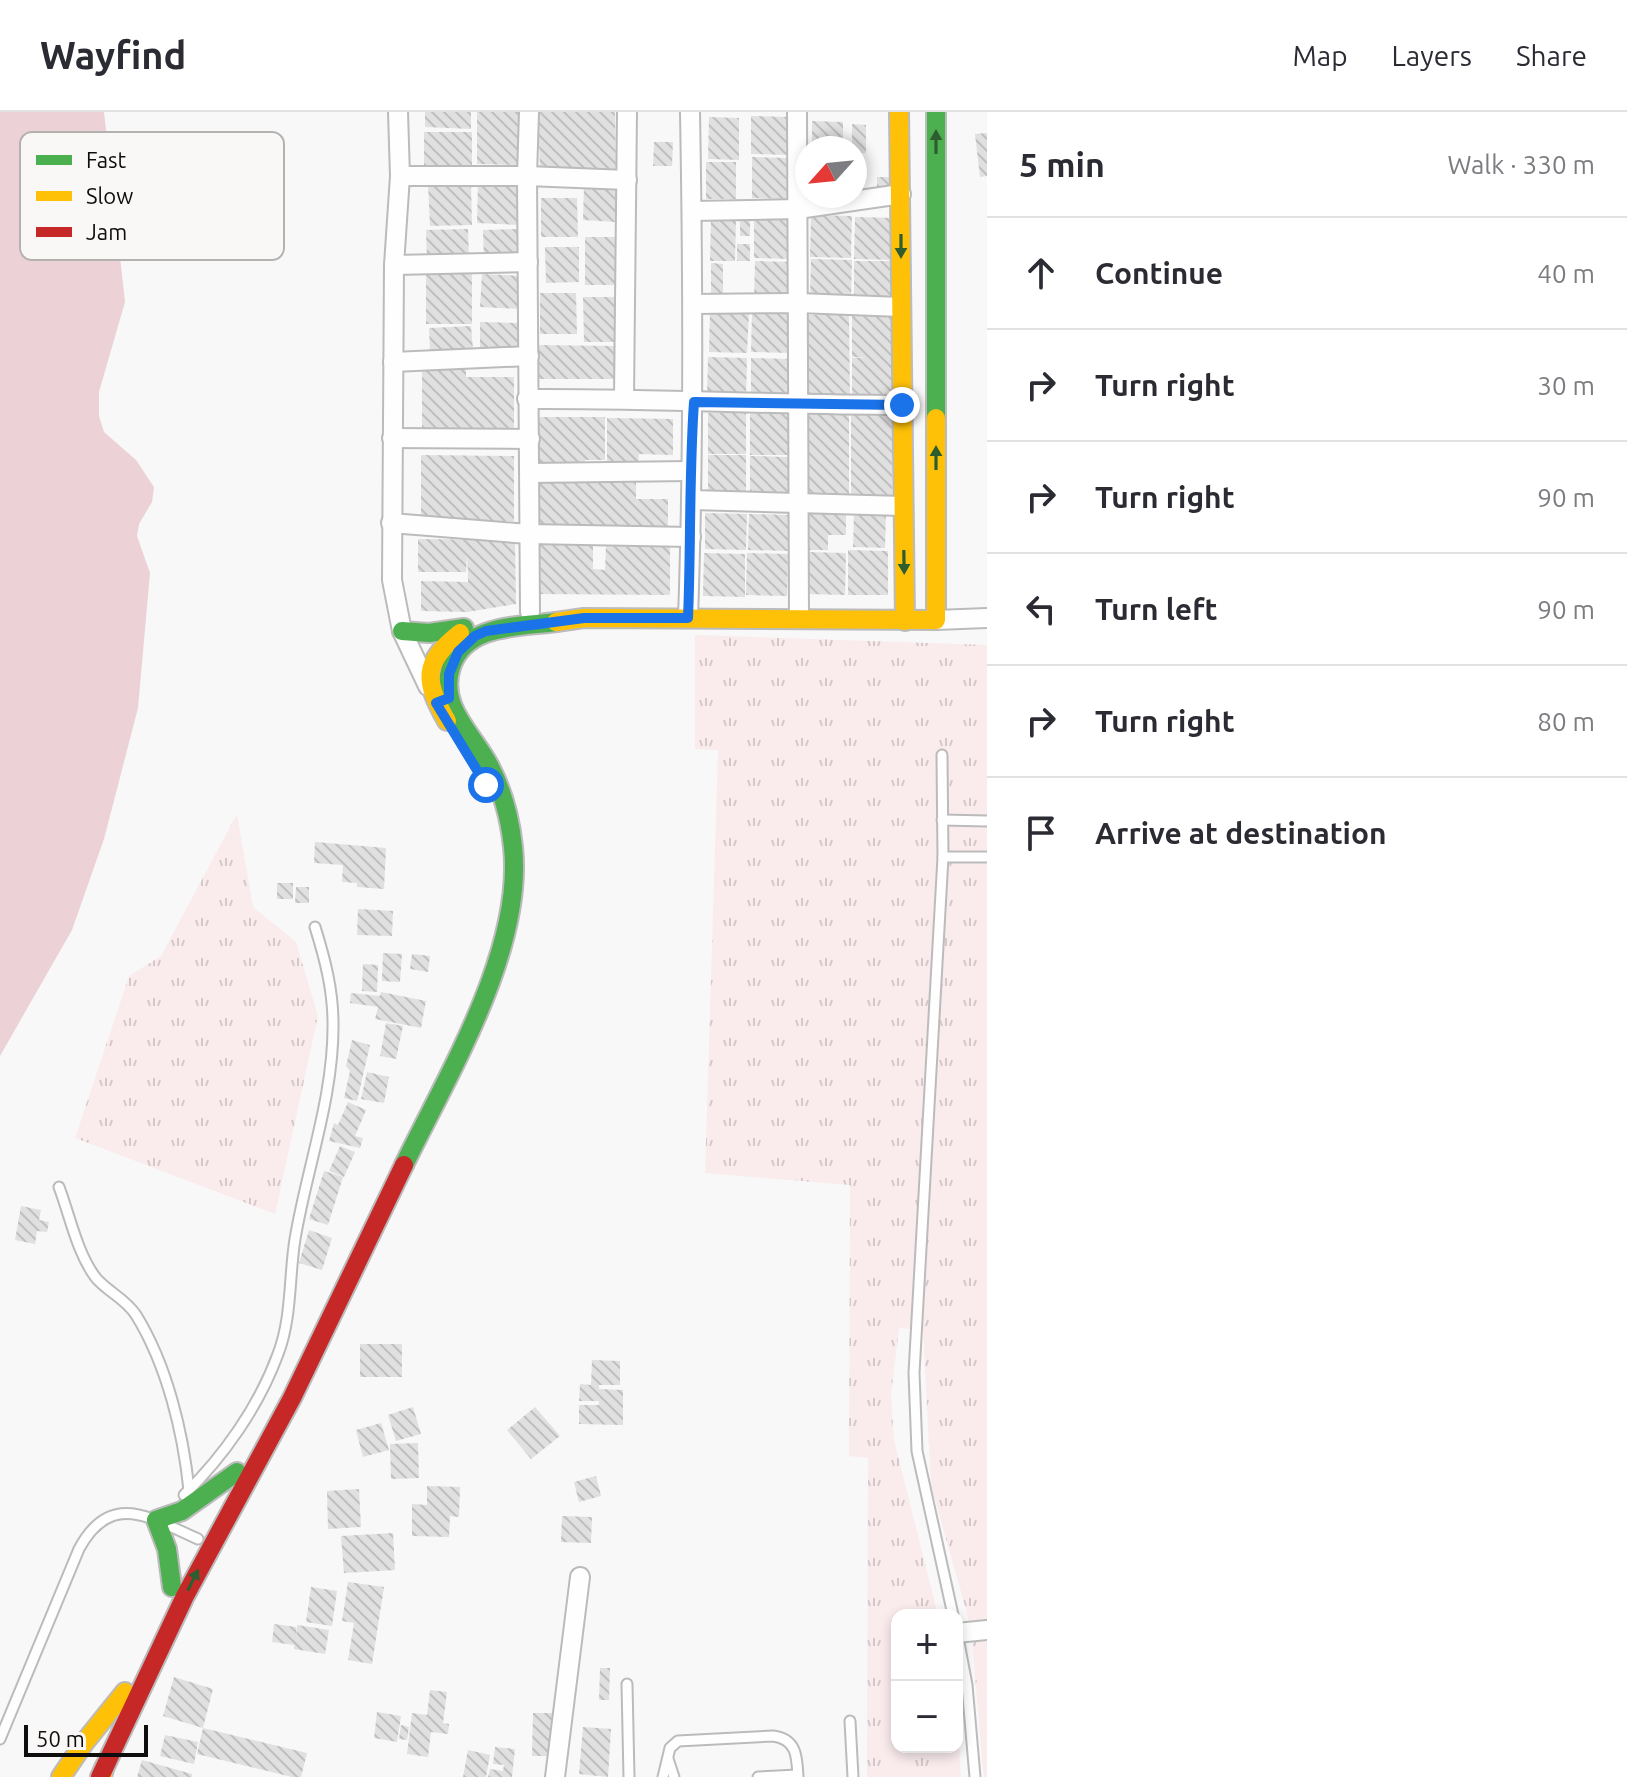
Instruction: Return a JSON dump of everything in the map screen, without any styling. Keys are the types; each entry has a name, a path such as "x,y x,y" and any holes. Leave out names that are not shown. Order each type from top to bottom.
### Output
{"main road":[{"path":"899,112 905,621"},
{"path":"402,631 429,633 469,627 499,615 530,612 584,618 936,620 936,112"},
{"path":"438,696 448,686 452,663 458,652 475,636 497,628 584,618"},
{"path":"86,1777 172,1587 284,1391 380,1185 483,976 495,939 503,875 498,818 486,785 438,696 428,669 443,647 469,627"},
{"path":"102,1774 191,1583 292,1398 484,999 503,951 513,900 510,825 496,779 438,696"},
{"path":"172,1587 167,1549 156,1520 182,1511 237,1472"},
{"path":"61,1777 125,1692"}],"street":[{"path":"398,112 400,176 394,265 392,580 402,631 438,696"},
{"path":"529,112 527,399 530,439 530,612"},
{"path":"624,398 627,112"},
{"path":"688,618 694,402 690,112"},
{"path":"797,112 799,618"},
{"path":"400,176 627,180"},
{"path":"692,211 798,209 901,194"},
{"path":"394,265 528,262"},
{"path":"693,304 798,303 901,307"},
{"path":"393,362 529,356"},
{"path":"527,399 624,398 799,405 902,405"},
{"path":"392,438 530,439"},
{"path":"530,473 690,471"},
{"path":"692,500 903,506"},
{"path":"391,523 528,534 691,537"},
{"path":"936,620 987,618"},
{"path":"555,1777 580,1577"},
{"path":"963,1632 987,1630"}],"lane":[{"path":"942,755 943,857 914,1373 917,1451 952,1609"},
{"path":"942,820 987,821"},
{"path":"943,857 987,857"},
{"path":"156,1520 189,1490 220,1455 250,1413 271,1372 282,1340 295,1239 331,1069 333,1045 330,985 315,927"},
{"path":"59,1187 92,1271 135,1313 159,1366 182,1433 189,1490"},
{"path":"0,1739 84,1540 97,1525 120,1514 133,1512 198,1539"},
{"path":"963,1664 975,1777"},
{"path":"627,1684 629,1777"},
{"path":"850,1721 853,1777"},
{"path":"663,1777 670,1748 683,1740 779,1736 789,1741 795,1750 798,1776 758,1777"},
{"path":"668,1759 674,1777"}],"green space":[{"path":"695,635 987,645 987,1777 984,1777 982,1759 971,1628 931,1485 923,1330 899,1328 891,1395 894,1440 936,1609 891,1609 891,1753 959,1753 961,1777 867,1777 868,1458 849,1456 850,1185 705,1173 718,750 695,749"},
{"path":"237,814 253,907 296,942 318,1016 275,1214 75,1138 129,976 161,956"}],"shaded area":[{"path":"0,112 104,112 106,132 20,132 20,260 120,260 125,302 99,392 99,416 104,432 136,460 154,487 152,502 139,524 137,536 150,573 138,708 104,839 72,930 0,1056"}],"building":[{"path":"425,112 471,112 471,129 425,127"},
{"path":"477,112 518,112 518,165 477,164"},
{"path":"538,112 615,112 616,169 540,170"},
{"path":"751,116 790,117 790,155 751,154"},
{"path":"709,117 739,118 739,160 708,159"},
{"path":"812,121 843,122 843,136 812,136"},
{"path":"852,124 866,125 866,136 852,136"},
{"path":"424,132 472,132 472,165 424,165"},
{"path":"987,133 987,176 980,177 975,134"},
{"path":"654,142 673,142 672,166 653,166"},
{"path":"752,157 789,158 789,199 752,198"},
{"path":"706,162 736,162 736,199 706,199"},
{"path":"877,177 892,177 892,188 877,188"},
{"path":"478,181 520,182 519,225 477,223"},
{"path":"471,182 472,225 430,226 428,184"},
{"path":"584,186 616,188 615,222 583,220"},
{"path":"541,198 577,198 578,237 541,237"},
{"path":"811,215 852,216 851,258 810,257"},
{"path":"855,217 896,218 895,260 854,259"},
{"path":"711,219 736,219 735,261 710,261"},
{"path":"754,219 792,220 792,259 754,258"},
{"path":"740,220 750,220 750,236 740,236"},
{"path":"468,229 469,260 427,261 426,230"},
{"path":"519,229 520,259 484,260 483,230"},
{"path":"585,237 622,237 622,285 585,285"},
{"path":"737,244 750,244 750,261 737,261"},
{"path":"545,247 579,247 579,282 546,283"},
{"path":"811,259 852,260 851,302 810,301"},
{"path":"755,261 793,262 792,301 754,300"},
{"path":"854,261 895,261 895,304 854,303"},
{"path":"711,263 723,264 723,304 711,304"},
{"path":"426,269 472,269 472,324 426,324"},
{"path":"482,274 523,276 521,309 480,307"},
{"path":"540,293 576,293 577,334 540,334"},
{"path":"583,297 619,297 619,342 584,342"},
{"path":"752,311 792,312 791,353 751,352"},
{"path":"710,312 749,313 747,353 709,352"},
{"path":"808,315 849,315 850,401 808,400"},
{"path":"852,315 893,315 893,400 852,400 852,358 866,357 852,357"},
{"path":"480,322 520,323 520,349 480,349"},
{"path":"471,326 473,349 430,351 429,328"},
{"path":"536,345 614,346 614,379 536,379"},
{"path":"708,357 747,358 746,398 707,397"},
{"path":"751,358 790,359 790,398 751,398"},
{"path":"422,361 466,362 466,377 514,377 514,435 422,434"},
{"path":"708,413 746,413 746,454 708,454"},
{"path":"808,413 849,413 849,499 807,498"},
{"path":"851,413 892,414 892,499 851,499"},
{"path":"750,414 788,414 788,455 750,455"},
{"path":"536,417 605,417 605,460 585,460 585,465 536,464"},
{"path":"607,418 673,419 673,455 639,454 638,464 607,464"},
{"path":"421,455 514,456 514,521 421,521"},
{"path":"708,455 746,455 746,496 708,496"},
{"path":"750,456 788,457 788,497 750,497"},
{"path":"536,479 636,481 636,499 668,499 668,528 536,527"},
{"path":"807,510 846,510 846,535 828,535 828,550 807,550"},
{"path":"705,513 747,514 746,550 705,549"},
{"path":"854,513 886,513 885,548 853,547"},
{"path":"749,514 789,515 789,551 748,550"},
{"path":"418,539 515,540 516,604 467,612 421,611 421,581 468,582 468,573 467,555 466,572 418,572"},
{"path":"536,545 593,545 593,569 605,570 606,546 670,547 670,595 535,594"},
{"path":"848,550 888,551 888,595 848,595"},
{"path":"806,552 846,553 845,595 806,594"},
{"path":"704,553 745,554 745,597 703,596"},
{"path":"747,553 788,554 787,596 746,595"},
{"path":"315,842 386,848 384,889 357,887 357,883 342,882 343,865 314,863"},
{"path":"277,883 293,883 293,899 277,899"},
{"path":"296,887 309,887 309,903 295,903"},
{"path":"358,909 393,911 392,936 357,935"},
{"path":"383,953 402,954 400,982 382,981"},
{"path":"412,954 430,956 428,972 410,969"},
{"path":"363,964 378,965 377,992 362,991"},
{"path":"381,992 426,1001 421,1028 375,1019 378,1007 350,1003 351,993 380,996"},
{"path":"386,1023 403,1026 396,1059 380,1056"},
{"path":"352,1040 370,1045 357,1101 344,1098"},
{"path":"367,1072 389,1077 384,1103 361,1099"},
{"path":"348,1102 366,1110 355,1136 363,1138 360,1148 329,1141 334,1123 338,1125"},
{"path":"340,1146 355,1152 344,1177 329,1171"},
{"path":"324,1171 343,1177 328,1225 309,1219"},
{"path":"21,1206 41,1210 39,1220 49,1222 47,1232 37,1231 35,1244 15,1240"},
{"path":"309,1230 332,1238 322,1270 299,1263"},
{"path":"360,1344 402,1344 402,1377 360,1377"},
{"path":"592,1360 620,1361 620,1385 599,1385 599,1389 623,1390 623,1425 579,1424 579,1405 599,1405 599,1401 579,1401 580,1384 591,1385"},
{"path":"413,1407 421,1434 396,1441 388,1415"},
{"path":"535,1407 560,1436 531,1459 507,1430"},
{"path":"381,1423 389,1450 363,1457 356,1430"},
{"path":"418,1443 419,1478 391,1479 390,1444"},
{"path":"596,1476 601,1496 579,1502 574,1482"},
{"path":"427,1486 460,1487 459,1517 450,1516 449,1537 412,1536 412,1504 427,1505"},
{"path":"359,1489 361,1527 328,1529 327,1491"},
{"path":"562,1516 592,1517 591,1543 561,1542"},
{"path":"393,1533 395,1570 344,1573 341,1536"},
{"path":"348,1582 384,1587 372,1664 348,1660 354,1623 342,1621"},
{"path":"311,1587 337,1591 332,1626 306,1622"},
{"path":"274,1624 296,1627 296,1637 297,1625 329,1630 325,1654 272,1642"},
{"path":"600,1668 610,1668 609,1700 599,1700"},
{"path":"174,1677 213,1689 203,1728 163,1716"},
{"path":"430,1690 447,1692 443,1723 449,1724 448,1734 431,1732 428,1757 407,1754 412,1713 427,1715"},
{"path":"377,1712 401,1716 397,1742 374,1738"},
{"path":"533,1713 553,1713 553,1756 532,1756"},
{"path":"401,1725 409,1727 407,1740 399,1739"},
{"path":"583,1727 611,1729 608,1777 579,1774"},
{"path":"203,1728 307,1753 301,1777 197,1754"},
{"path":"165,1735 198,1742 194,1764 160,1756"},
{"path":"495,1747 515,1749 512,1777 488,1777 490,1769 503,1771 504,1765 493,1764"},
{"path":"468,1750 490,1755 486,1777 463,1777"},
{"path":"142,1760 192,1774 192,1777 137,1777"}],"traffic: fast":[{"path":"936,112 936,418"},
{"path":"404,1165 479,1010 507,927 513,887 513,847 505,805 489,765 453,707 448,681 451,667 458,653 480,635 510,627 556,622"},
{"path":"402,631 429,633 464,628"},
{"path":"172,1587 167,1549 156,1520 182,1511 237,1472"}],"traffic: slow":[{"path":"899,112 905,621"},
{"path":"556,622 584,618 936,620 936,418"},
{"path":"447,721 434,695 431,673 439,654 460,633"},
{"path":"61,1777 125,1692"},
{"path":"102,1777 104,1768"}],"traffic: jam":[{"path":"100,1777 185,1596 292,1398 404,1165"}],"route":[{"path":"486,785 436,703 449,698 452,663 466,643 497,628 584,618 688,618 694,402 902,405"}]}
